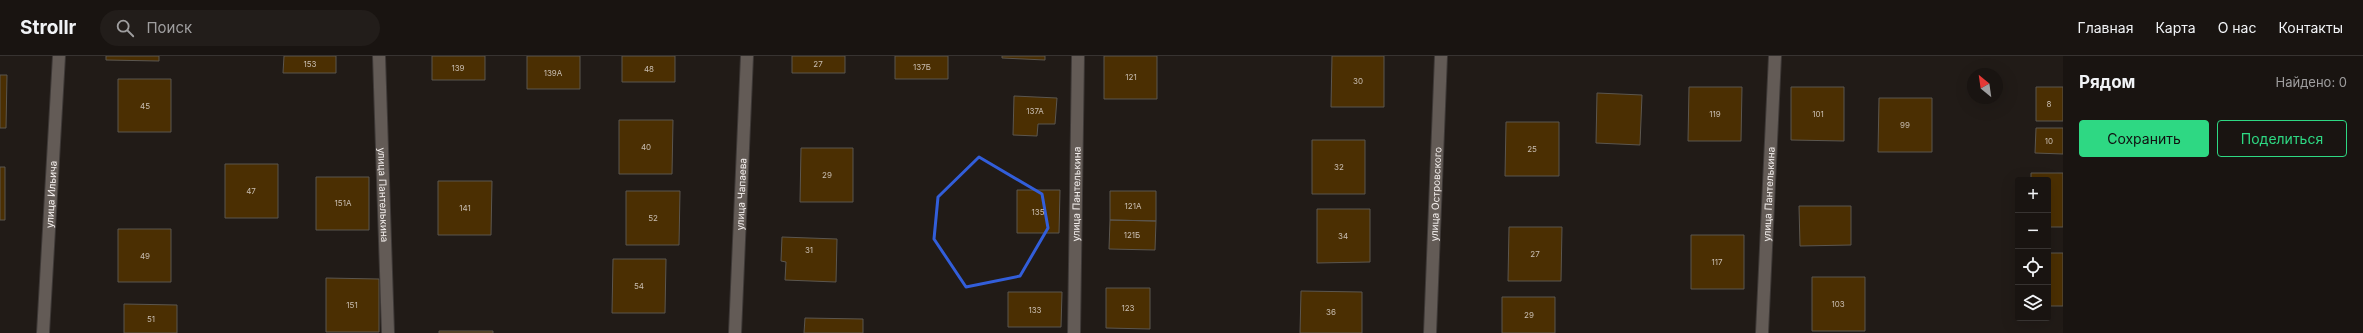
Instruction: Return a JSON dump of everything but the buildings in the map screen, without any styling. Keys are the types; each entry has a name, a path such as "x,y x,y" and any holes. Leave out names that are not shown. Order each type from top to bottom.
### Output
{"street":[{"name":"улица Ильича","path":"43,333 59,56"},
{"name":"улица Пантелькина","path":"378,56 388,333"},
{"name":"улица Чапаева","path":"735,333 747,56"},
{"name":"улица Пантелькина","path":"1074,333 1078,56"},
{"name":"улица Островского","path":"1430,333 1441,56"},
{"name":"улица Пантелькина","path":"1762,333 1775,56"}],"highlighted area":[{"path":"979,157 1042,194 1048,228 1020,276 966,287 934,239 938,197"}]}
